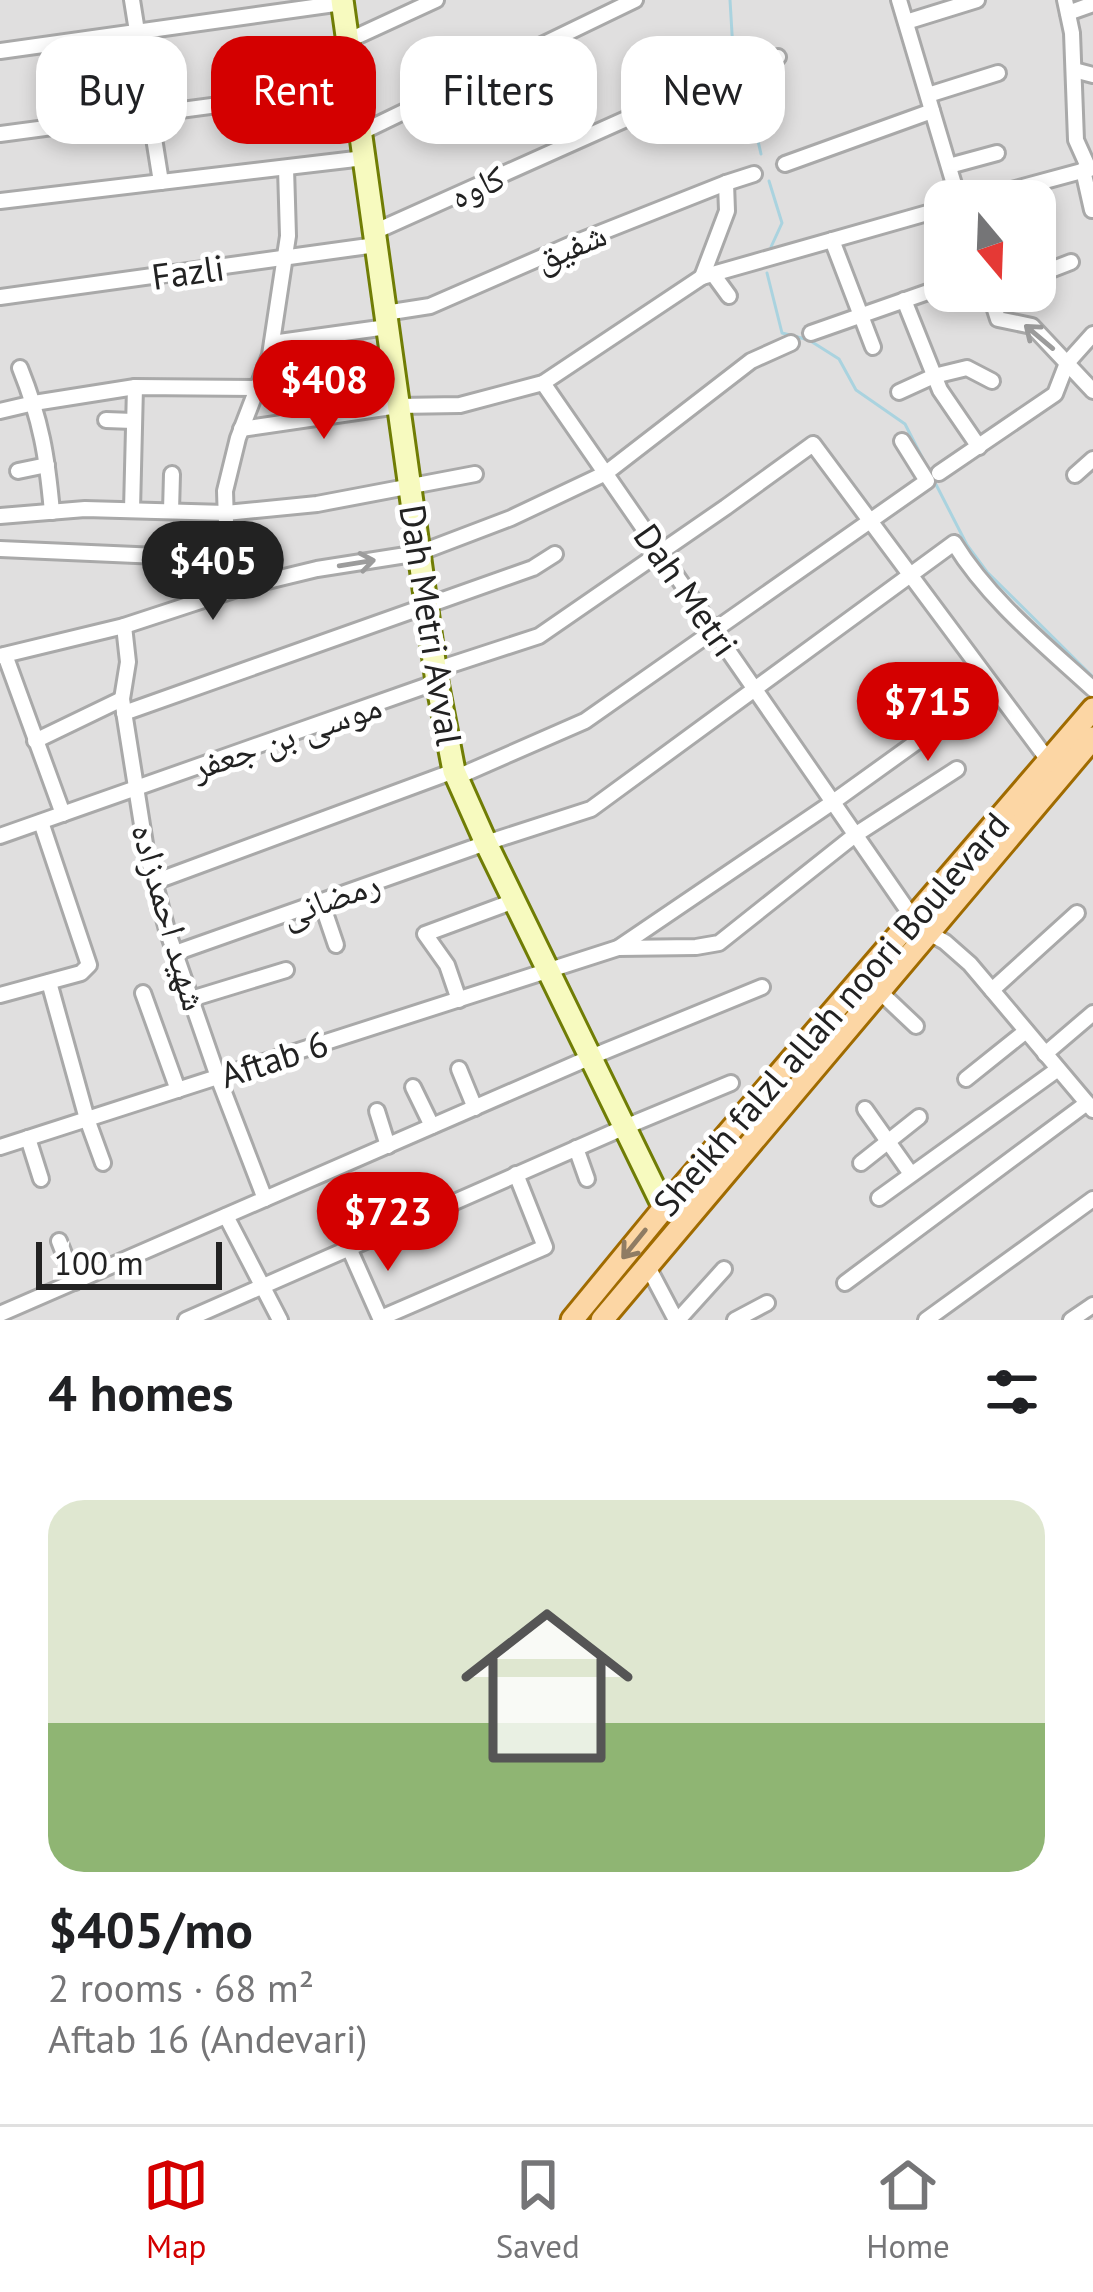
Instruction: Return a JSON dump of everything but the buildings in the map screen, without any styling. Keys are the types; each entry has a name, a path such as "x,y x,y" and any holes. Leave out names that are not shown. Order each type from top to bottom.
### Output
{"main road":[{"name":"Dah Metri Avval","path":"342,2 346,36"},
{"name":"Dah Metri Avval","path":"362,144 436,676 456,774 664,1208"},
{"name":"Sheikh falzl allah noori Boulevard","path":"572,1320 883,953 920,925 1012,819 1048,760 1093,709"},
{"path":"1012,819 1093,738"},
{"path":"602,1320 878,990 920,925"},
{"path":"862,1009 856,1011 851,1005 879,972 883,953"},
{"path":"815,1065 819,1050 841,1027 838,1016 826,1020"}],"street":[{"path":"132,0 138,36"},
{"path":"224,0 226,20"},
{"path":"358,36 436,0"},
{"path":"376,125 634,0"},
{"path":"899,0 953,180"},
{"path":"906,22 977,0"},
{"path":"0,51 226,20 292,5 342,2"},
{"path":"1092,210 1089,169 1076,140 1067,6 1093,4"},
{"path":"1074,70 1093,75"},
{"path":"785,164 998,73"},
{"name":"کاوه","path":"375,238 621,123"},
{"path":"0,134 36,129"},
{"path":"155,144 161,182"},
{"path":"949,166 997,153"},
{"path":"0,201 364,158"},
{"path":"243,587 226,554 225,490 272,343 288,236 286,168"},
{"path":"1048,180 1089,169"},
{"name":"شفیق","path":"272,343 430,306 572,244 754,174"},
{"path":"707,276 727,211 726,183"},
{"path":"241,429 398,406 460,405 543,383 707,276 924,214"},
{"name":"Fazli","path":"0,297 285,259 375,238"},
{"path":"832,240 873,347"},
{"path":"1056,268 1071,262"},
{"path":"707,276 729,296"},
{"path":"811,333 924,293"},
{"path":"904,300 940,390 979,448"},
{"path":"996,312 998,319 1032,326 1093,391"},
{"path":"154,882 456,774 585,722 1055,394 1067,363 1093,334"},
{"path":"63,814 2,656 124,626 243,587 316,569 419,553 512,518 606,473 751,361 791,343"},
{"path":"20,368 34,403 52,512"},
{"path":"898,392 967,368 992,381"},
{"name":"Dah Metri","path":"543,383 920,925 957,952 1090,1107"},
{"path":"0,411 135,388 257,388"},
{"path":"132,510 135,388"},
{"path":"106,420 134,421"},
{"path":"902,441 933,477"},
{"name":"موسی بن جعفر","path":"0,836 539,636 813,444 869,520"},
{"path":"1075,476 1093,459"},
{"path":"18,472 47,465"},
{"path":"171,512 172,474"},
{"path":"0,516 132,510 226,513 317,504 475,474"},
{"path":"869,520 1048,760"},
{"name":"رمضانی","path":"175,953 591,809 954,543 969,567 1022,624 1093,689"},
{"path":"0,549 181,557 226,548"},
{"path":"35,741 123,706 427,607 533,568 555,554"},
{"name":"شهید احمدزاده","path":"124,626 128,662 123,706 154,882 218,1077 265,1199"},
{"path":"618,948 993,687"},
{"path":"618,948 718,943 856,835 957,769"},
{"path":"0,995 81,973 89,961 41,822"},
{"path":"321,901 336,945"},
{"path":"460,1000 447,965 425,934 514,902"},
{"path":"992,990 1077,913"},
{"name":"Aftab 6","path":"0,1147 618,948"},
{"path":"191,999 286,970"},
{"path":"49,982 103,1163"},
{"path":"0,1314 762,987"},
{"path":"878,990 916,1025"},
{"path":"143,993 178,1090"},
{"path":"1045,1054 1093,1012"},
{"path":"966,1079 1026,1031"},
{"path":"460,1069 475,1108"},
{"path":"879,1198 1058,1069"},
{"path":"186,1320 216,1314 262,1286 731,1083"},
{"path":"413,1087 432,1126"},
{"path":"845,1283 1090,1107"},
{"path":"865,1109 911,1174"},
{"path":"377,1111 388,1146"},
{"path":"861,1162 919,1117"},
{"path":"28,1138 41,1179"},
{"path":"576,1148 587,1179"},
{"path":"349,1248 381,1319 545,1247 516,1174"},
{"path":"926,1320 1093,1199"},
{"path":"226,1216 280,1320"},
{"path":"59,1240 75,1282"},
{"path":"647,1265 677,1320 724,1269"},
{"path":"735,1320 767,1303"},
{"path":"1071,1320 1093,1305"}],"shaded area":[{"path":"0,0 1093,0 1093,1320 0,1320"}],"waterway":[{"path":"730,0 732,36"},
{"path":"759,144 761,154"},
{"path":"769,181 782,223 771,247"},
{"path":"767,273 782,333 809,340 839,359 856,390 905,424 967,545 987,572 1093,677"}]}
